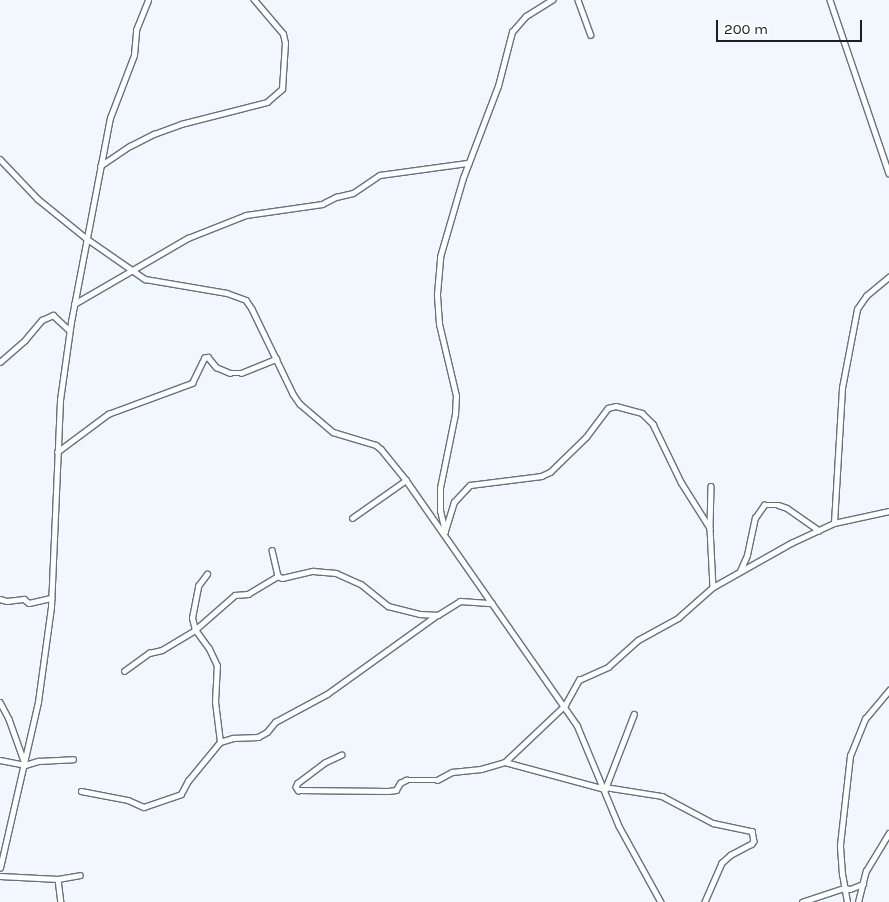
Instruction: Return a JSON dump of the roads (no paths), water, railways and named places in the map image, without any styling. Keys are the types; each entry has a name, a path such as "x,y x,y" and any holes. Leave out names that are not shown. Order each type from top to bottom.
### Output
{"street":[{"path":"0,868 14,800 25,765 38,702 51,598 57,452 63,366 69,330 110,118 134,55 136,30 148,0"},
{"path":"100,166 130,146 154,134 181,124 267,102 276,96 282,89 283,34 254,0"},
{"path":"445,534 440,511 440,488 456,414 456,396 439,324 437,294 440,257 468,163 498,86 512,32 526,16 552,0"},
{"path":"578,0 592,35"},
{"path":"830,0 889,173"},
{"path":"0,159 38,199 86,238 145,279 227,293 246,300 293,394 309,412 333,432 379,447 406,480 445,534 565,705 587,745 619,826 661,902"},
{"path":"74,304 131,269 188,238 246,215 322,204 336,197 353,193 380,175 468,163"},
{"path":"834,523 842,388 857,310 866,296 889,277"},
{"path":"0,362 25,340 42,320 53,315 69,330"},
{"path":"57,452 108,414 192,383 204,358 208,357 216,367 230,373 241,373 276,359"},
{"path":"445,534 454,502 470,485 535,477 550,472 586,437 608,408 616,406 642,413 653,424 681,482 710,528"},
{"path":"352,518 406,480"},
{"path":"711,486 710,528 713,587"},
{"path":"740,571 747,555 755,518 764,505 778,505 787,508 818,530"},
{"path":"342,755 325,763 298,783 296,787 298,790 396,790 400,782 406,780 437,780 452,772 481,769 505,762 565,705 579,680 608,667 638,640 678,618 713,587 740,571 834,523 889,511"},
{"path":"272,550 278,576"},
{"path":"124,671 150,653 162,650 195,630 235,595 248,594 278,576 286,578 313,572 336,573 361,584 388,606 420,614 438,615"},
{"path":"207,574 198,586 192,618 195,630 209,649 218,666 215,702 220,742"},
{"path":"0,599 7,601 24,599 29,603 51,598"},
{"path":"81,791 128,800 144,807 182,794 188,781 220,742 233,738 258,737 267,732 275,722 327,694 460,601 492,603"},
{"path":"847,902 840,845 850,756 865,719 889,690"},
{"path":"0,702 10,719 25,765"},
{"path":"605,788 634,714"},
{"path":"0,760 25,765 38,761 72,759"},
{"path":"505,762 605,788 662,796 713,823 752,831 754,841 752,844 731,855 722,863 705,902"},
{"path":"858,902 866,871 889,834"},
{"path":"0,876 58,879 80,875"},
{"path":"58,879 61,902"},
{"path":"802,902 844,888 850,889 863,884"}]}
